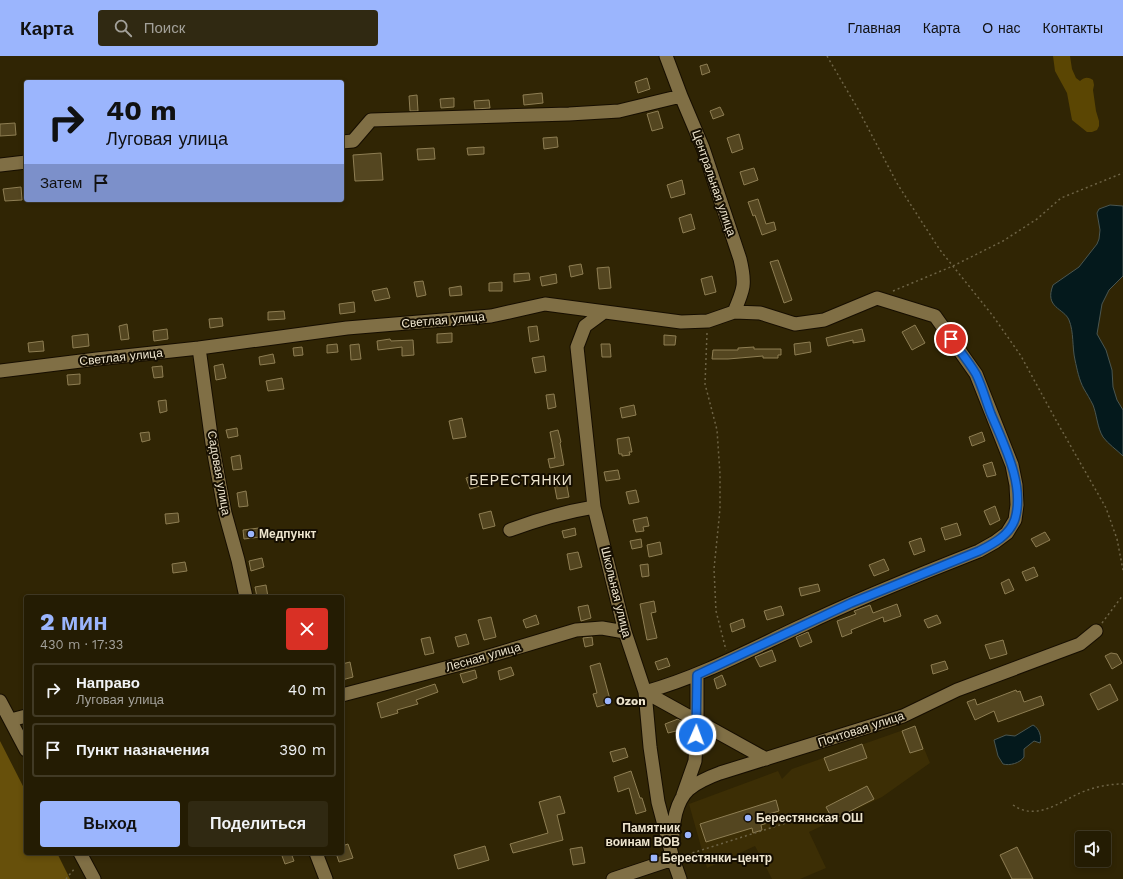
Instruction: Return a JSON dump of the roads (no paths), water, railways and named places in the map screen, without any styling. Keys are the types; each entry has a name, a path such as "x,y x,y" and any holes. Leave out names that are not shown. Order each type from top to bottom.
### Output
{"street":[{"name":"Центральная улица","path":"666,56 703,148 744,276 743,292 734,312"},
{"path":"348,141 371,120 619,111 681,96"},
{"path":"0,165 24,162"},
{"name":"Светлая улица","path":"0,371 199,348 347,328 491,316 546,304 681,322 708,321 734,312 760,313 795,324 824,320 877,298 935,316 976,374 1012,465 1016,485 1017,506 1015,520 1007,533 979,551 851,603 697,675"},
{"name":"Школьная улица","path":"604,312 585,326 577,347 594,506 625,632 645,692 650,747 658,802 673,859 680,879"},
{"name":"Садовая улица","path":"199,348 212,443 224,505 246,595"},
{"path":"510,530 559,513 594,506"},
{"name":"Лесная улица","path":"344,694 476,660 576,630 602,628 625,632"},
{"name":"Почтовая улица","path":"673,859 674,824 677,810 682,798 689,789 702,780 720,773 903,716 957,690 1080,644 1096,631"},
{"path":"645,692 697,675 695,761 682,798"},
{"path":"645,692 766,759"},
{"path":"0,701 24,746"},
{"path":"10,720 24,716"},
{"path":"317,855 326,879"},
{"path":"82,856 94,879"},
{"path":"613,879 673,859"}],"place":[{"name":"Медпункт","path":"251,534"},
{"name":"Ozon","path":"608,701"},
{"name":"Берестянская ОШ","path":"748,818"},
{"name":"Памятник воинам ВОВ","path":"688,835"},
{"name":"Берестянки-центр","path":"654,858"}],"district":[{"name":"БЕРЕСТЯНКИ","path":"521,480"}]}
